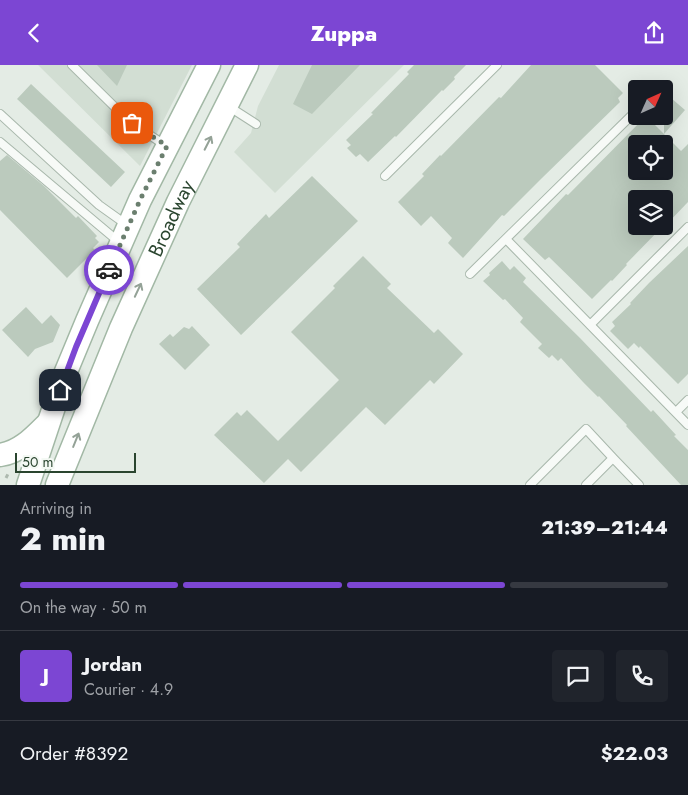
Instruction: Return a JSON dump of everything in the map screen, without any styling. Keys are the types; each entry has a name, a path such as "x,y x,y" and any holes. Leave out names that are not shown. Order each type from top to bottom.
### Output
{"main road":[{"name":"Broadway","path":"28,485 65,375 87,321 140,200 209,65"},
{"name":"Broadway","path":"57,485 121,328 178,202 247,65"},
{"path":"0,455 28,443 49,422"}],"lane":[{"path":"72,65 132,123 167,146"},
{"path":"385,175 498,65"},
{"path":"227,105 256,124"},
{"path":"0,114 99,205 125,235"},
{"path":"470,274 628,119"},
{"path":"0,143 125,235"},
{"path":"590,325 688,227"},
{"path":"506,239 688,425"},
{"path":"676,412 688,400"},
{"path":"530,485 586,429 638,485"},
{"path":"586,485 613,458"}],"shaded area":[{"path":"38,65 192,65 140,166"},
{"path":"279,65 404,65 275,193 234,152 251,133 258,106"}],"building":[{"path":"97,65 127,65 117,86"},
{"path":"312,65 360,65 312,114 293,104"},
{"path":"414,65 466,65 443,91 368,162 360,154 356,157 347,148 351,145 346,140 373,114 371,113 409,74 407,72"},
{"path":"531,65 595,65 623,93 618,98 620,102 504,216 502,215 463,258 448,243 452,238 431,216 421,226 398,202 424,176 422,174 440,155 499,97 501,98"},
{"path":"31,84 125,172 111,187 17,99"},
{"path":"673,100 685,110 673,124"},
{"path":"637,125 655,125 665,135 628,135 628,180 673,180 673,143 681,151 688,144 688,202 673,218 673,190 628,190 628,235 654,235 612,281 592,299 549,257 545,260 523,239 566,194 568,195"},
{"path":"664,125 672,125 664,134"},
{"path":"7,155 44,186 76,218 78,216 97,236 95,238 99,242 93,248 95,250 67,278 0,210 0,161"},
{"path":"312,176 358,221 241,335 197,289 240,247 237,244 266,214 269,218"},
{"path":"688,246 688,374 678,384 640,346 639,348 634,343 628,349 610,331 615,326 612,322"},
{"path":"363,256 391,284 387,288 434,333 438,329 463,354 434,384 430,380 385,425 366,407 301,472 288,459 264,483 214,435 237,412 241,416 247,410 278,441 339,380 291,332 335,288 333,286"},
{"path":"502,261 510,270 514,266 526,278 523,282 676,435 674,436 688,450 688,485 681,485 627,425 561,358 558,361 552,355 549,358 538,348 542,344 520,322 523,318 505,299 503,300 483,281"},
{"path":"26,307 42,324 51,315 60,325 53,342 35,349 28,357 2,330"},
{"path":"192,326 210,345 185,370 159,344 170,334 173,337 184,327 189,329"}],"way so far":[{"path":"109,270 140,200 167,146 132,123"}],"route":[{"path":"60,390 109,270"}]}
